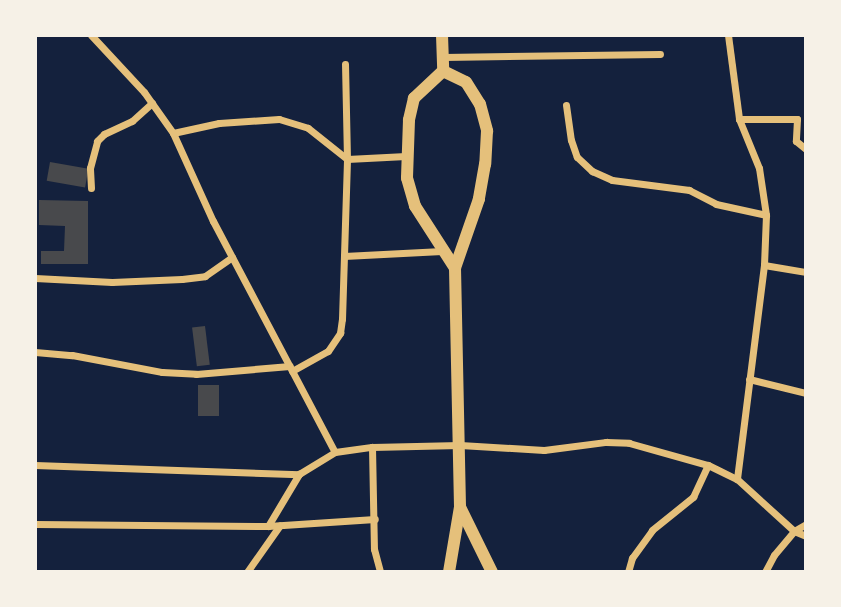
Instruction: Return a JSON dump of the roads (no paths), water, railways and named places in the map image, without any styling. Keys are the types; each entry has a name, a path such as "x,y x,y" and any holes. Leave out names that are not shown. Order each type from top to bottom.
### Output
{"street":[{"path":"92,35 152,103 173,133 232,257 335,452"},
{"path":"442,35 443,71 414,98 406,156 407,178 415,206 455,268"},
{"path":"728,35 739,119 759,167 766,215 764,265 737,479"},
{"path":"443,57 660,54"},
{"path":"35,352 72,355 162,372 196,374 291,369 328,351 340,333 347,159 345,64"},
{"path":"443,71 466,82 480,104 487,131 479,199 455,268 460,507 450,572"},
{"path":"91,188 90,168 97,141 104,134 132,121 152,103"},
{"path":"566,105 571,140 577,157 592,170 612,180 689,190 716,204 766,215"},
{"path":"173,133 219,123 279,119 308,128 347,159 406,156"},
{"path":"739,119 797,119 796,141 806,149"},
{"path":"344,256 442,251"},
{"path":"35,278 113,282 182,279 205,275 232,257"},
{"path":"764,265 806,272"},
{"path":"749,379 806,394"},
{"path":"268,526 299,474 335,452 372,447 460,445 544,450 606,442 629,443 708,465 737,479 794,531 806,536"},
{"path":"372,447 374,549 380,572"},
{"path":"35,465 299,474"},
{"path":"628,572 632,558 652,530 693,497 708,465"},
{"path":"460,507 492,572"},
{"path":"35,524 268,526 375,519"},
{"path":"765,572 774,555 794,531 806,524"},
{"path":"247,572 280,525"}]}
